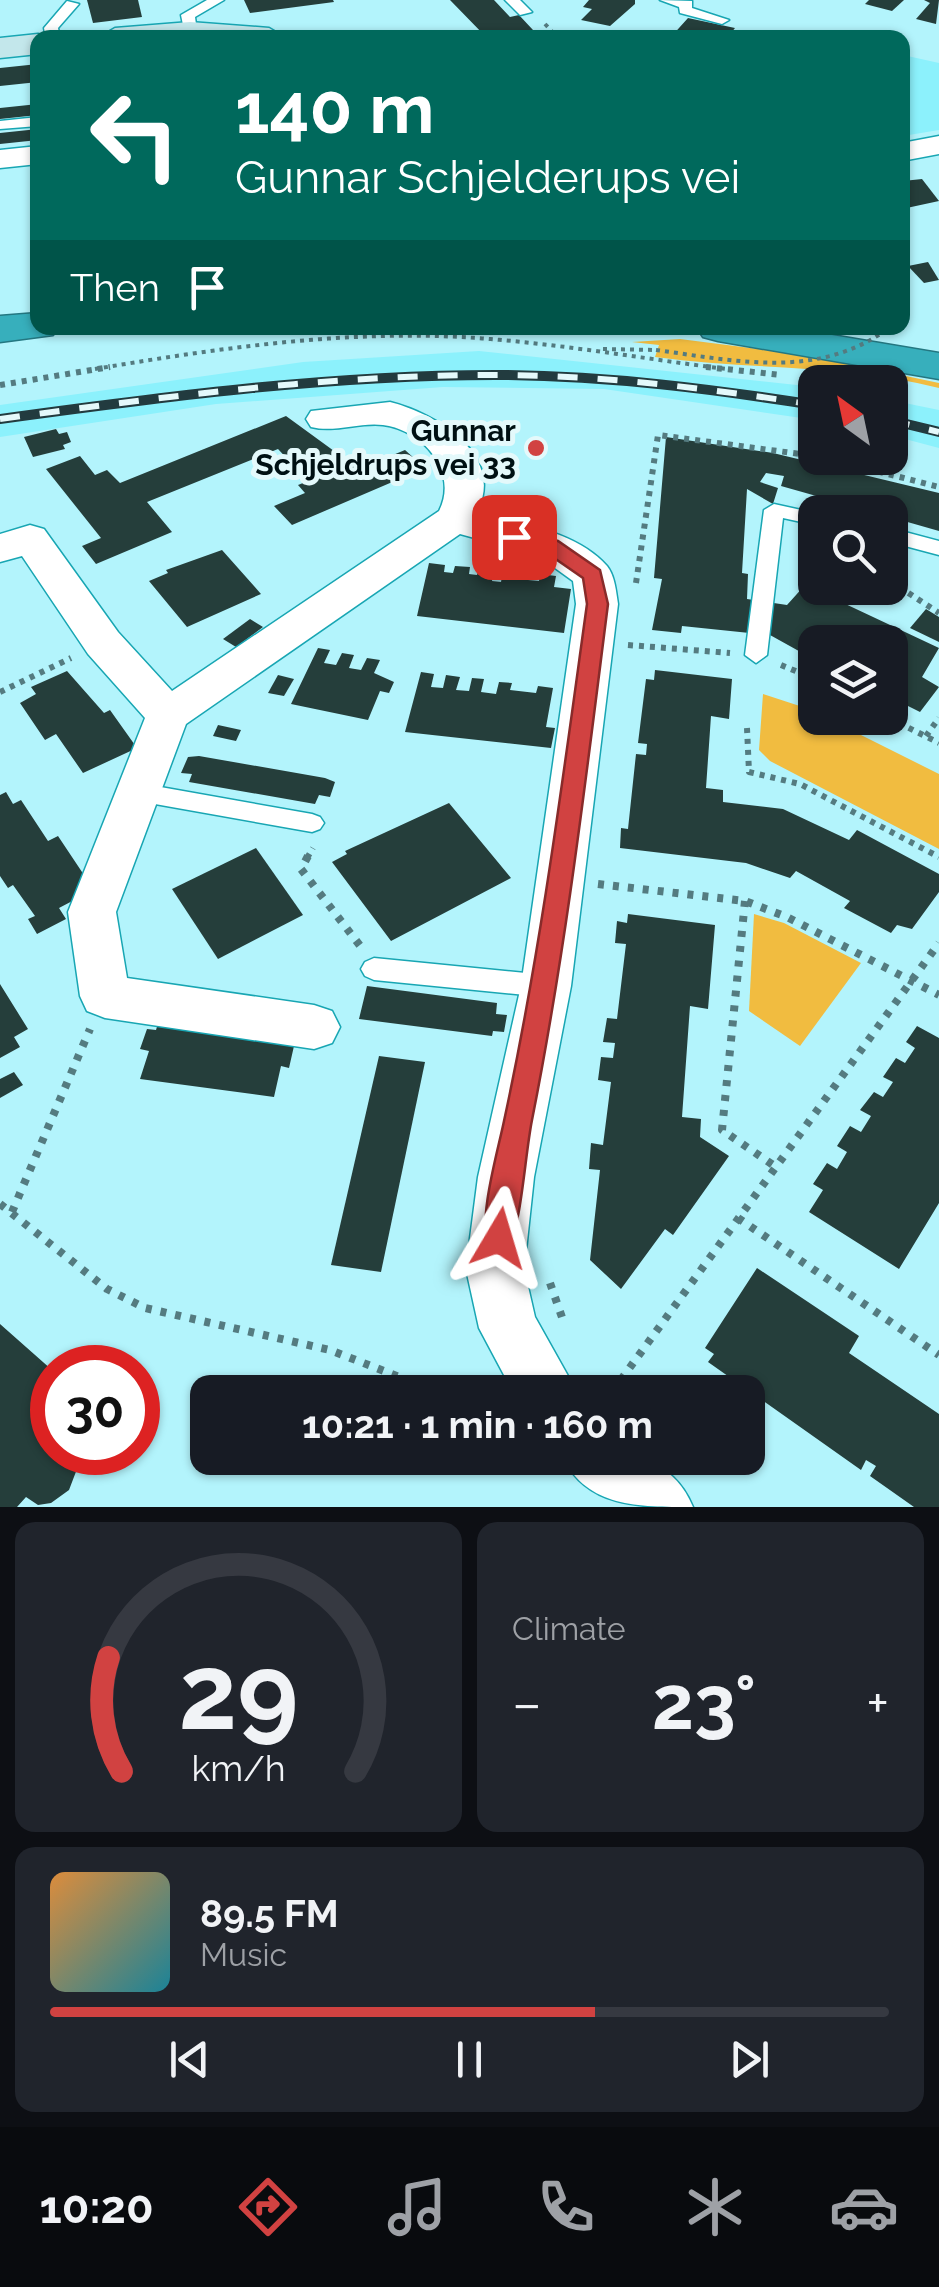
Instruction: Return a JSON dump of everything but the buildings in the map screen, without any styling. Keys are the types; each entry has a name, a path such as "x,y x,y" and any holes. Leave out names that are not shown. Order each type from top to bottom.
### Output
{"highway":[{"path":"0,303 30,301"},
{"path":"0,328 30,326"},
{"path":"910,332 939,338"},
{"path":"759,335 939,366"}],"street":[{"path":"0,48 30,45"},
{"path":"910,150 939,145"},
{"path":"0,159 30,156"},
{"path":"314,1028 104,996 92,912 168,715 454,519 464,500 463,466 438,436 390,414 324,419"},
{"path":"454,519 550,546 592,574 597,604 546,986 506,1177 495,1268 508,1328 537,1375"},
{"path":"0,549 30,538 103,644 168,715"},
{"path":"617,1475 660,1507"}],"lane":[{"path":"190,30 188,16 217,0"},
{"path":"512,0 524,12"},
{"path":"667,0 687,4 685,10 699,16 722,20"},
{"path":"51,30 72,4"},
{"path":"0,125 30,122"},
{"path":"756,655 774,510 798,515"},
{"path":"908,540 939,548"},
{"path":"138,792 312,823"},
{"path":"374,970 546,986"}],"path":[{"path":"599,349 800,363 850,352 878,335"},
{"path":"0,386 258,346 374,336 513,340 599,349 707,369 797,375"},
{"path":"658,435 798,454"},
{"path":"892,475 939,487"},
{"path":"908,593 939,613"},
{"path":"0,692 103,644"},
{"path":"627,644 756,655 798,672"},
{"path":"926,736 939,718"},
{"path":"908,727 939,743"},
{"path":"747,728 749,772 800,784 939,857"},
{"path":"301,869 359,943"},
{"path":"592,883 744,902 787,917 939,995"},
{"path":"744,902 722,1130 776,1167"},
{"path":"621,1375 939,944"},
{"path":"12,1212 104,996"},
{"path":"0,1204 107,1289 145,1308 330,1350 394,1375"},
{"path":"738,1218 939,1356"}],"shaded area":[{"path":"910,57 939,63 939,130 910,135"},
{"path":"680,339 854,365 798,365 798,369 690,361 655,357 659,345 632,342"},
{"path":"479,351 798,385 798,418 604,389 443,387 216,404 0,437 0,405 303,362"},
{"path":"908,376 939,383 939,388 908,381"},
{"path":"908,404 939,410 939,448 908,440"},
{"path":"763,694 798,705 798,735 861,735 939,774 939,849 770,761 759,750"},
{"path":"754,914 784,923 861,963 800,1046 749,1011"}],"railway":[{"path":"0,419 252,388 442,376 622,381 798,403"},
{"path":"908,424 939,432"}],"place":[{"name":"Gunnar Schjeldrups vei 33","path":"536,448"}],"route":[{"path":"499,1238 506,1177 546,986 597,604 592,574 550,546 514,537"}]}
